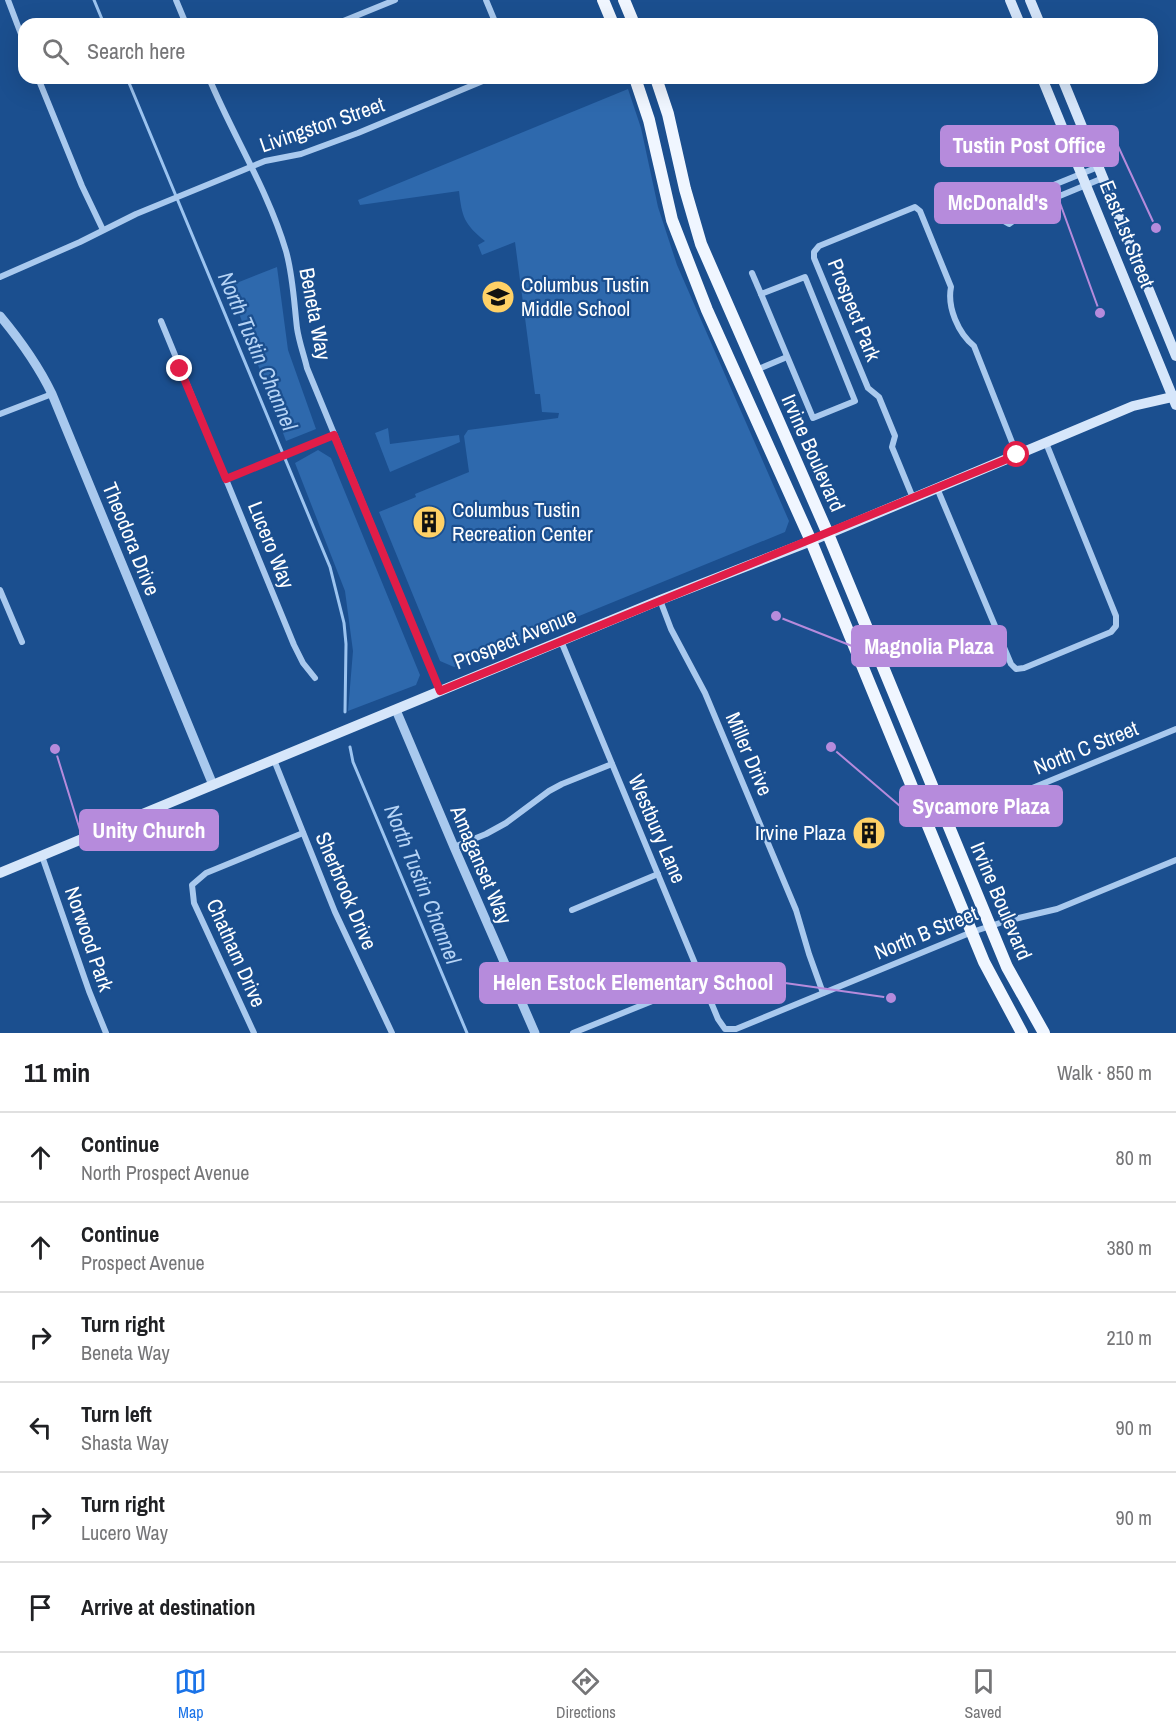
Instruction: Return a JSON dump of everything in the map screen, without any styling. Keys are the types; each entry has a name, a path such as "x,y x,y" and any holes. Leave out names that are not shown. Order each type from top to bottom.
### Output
{"main road":[{"path":"603,0 610,18"},
{"path":"611,0 620,4 625,2 632,18"},
{"path":"1010,0 1018,18"},
{"path":"1030,0 1038,18"},
{"name":"Irvine Boulevard","path":"637,84 649,120 672,220 707,310 811,541 972,932 994,982 1022,1033"},
{"name":"Irvine Boulevard","path":"658,84 671,126 693,218 715,276 828,534 989,926 1018,988 1044,1033"},
{"name":"East 1st Street","path":"1044,84 1175,399"},
{"name":"East 1st Street","path":"1064,84 1176,356"},
{"path":"686,257 694,262 701,275 709,278 715,276"},
{"path":"728,355 738,361 744,372 749,373 756,370"},
{"name":"Prospect Avenue","path":"1,869 42,856 660,600 828,534 1133,406 1175,399"},
{"path":"909,780 927,773"}],"street":[{"path":"8,0 18,26"},
{"path":"176,0 184,18"},
{"path":"351,18 395,0"},
{"path":"486,0 494,18"},
{"path":"0,277 103,230 82,186 40,84"},
{"name":"Beneta Way","path":"211,84 252,166 285,249 290,270 297,331 307,368 440,691"},
{"name":"Livingston Street","path":"103,230 252,166 301,154 475,84"},
{"path":"1098,166 1029,195 1002,202 999,209 1002,220 1009,224 1014,222 1033,207 1103,178"},
{"name":"Prospect Park","path":"913,498 892,447 895,436 879,397 868,388 814,258 814,252 819,246 900,212 915,207 920,211 951,287 948,300 963,338 974,346 1017,455"},
{"path":"752,273 813,418 855,401 805,277 761,294"},
{"name":"Theodora Drive","path":"0,316 43,374 213,786"},
{"name":"Lucero Way","path":"161,321 294,645 303,663 315,678"},
{"path":"756,370 787,357"},
{"path":"0,414 52,394"},
{"path":"226,479 334,435"},
{"path":"937,488 1011,664 1016,669 1024,668 1067,651 1111,632 1116,626 1116,616 1046,443"},
{"path":"0,590 22,642"},
{"name":"Miller Drive","path":"660,600 671,629 705,693 796,910 823,993"},
{"name":"Westbury Lane","path":"561,641 718,1019 725,1029"},
{"name":"Amaganset Way","path":"396,710 535,1033"},
{"name":"North C Street","path":"1008,798 1176,729"},
{"name":"Sherbrook Drive","path":"274,760 335,912 392,1033"},
{"path":"453,847 506,823 555,788 612,764"},
{"name":"Chatham Drive","path":"254,1033 194,903 192,885 206,873 303,833"},
{"name":"Norwood Park","path":"42,856 106,1033"},
{"name":"North B Street","path":"725,1029 736,1029 972,932 1057,909 1176,860"},
{"path":"572,910 658,874"},
{"path":"573,1033 702,981"}],"shaded area":[{"path":"628,89 641,128 658,207 677,265 789,521 785,532 454,667 440,661 379,512 416,497 415,494 469,472 464,436 468,430 558,418 559,413 542,412 540,394 535,394 515,242 482,255 478,245 485,241 468,225 461,207 459,191 360,205 358,200"},
{"path":"277,267 288,350 316,429 286,441 229,286"},
{"path":"388,428 390,444 459,435 460,442 390,472 375,433"},
{"path":"318,450 331,458 420,675 416,685 348,711 353,651 345,591 295,463"}],"waterway":[{"name":"North Tustin Channel","path":"94,0 102,18"},
{"name":"North Tustin Channel","path":"129,84 330,567 344,623 345,712"},
{"name":"North Tustin Channel","path":"350,747 353,762 467,1033"}],"place":[{"name":"Tustin Post Office","path":"1156,228"},
{"name":"Columbus Tustin Middle School","path":"498,297"},
{"name":"McDonald's","path":"1100,313"},
{"name":"Columbus Tustin Recreation Center","path":"429,522"},
{"name":"Magnolia Plaza","path":"776,616"},
{"name":"Sycamore Plaza","path":"831,747"},
{"name":"Unity Church","path":"55,749"},
{"name":"Irvine Plaza","path":"869,833"},
{"name":"Helen Estock Elementary School","path":"891,998"}],"route":[{"path":"180,369 226,479 334,435 440,691 1017,455"}]}
